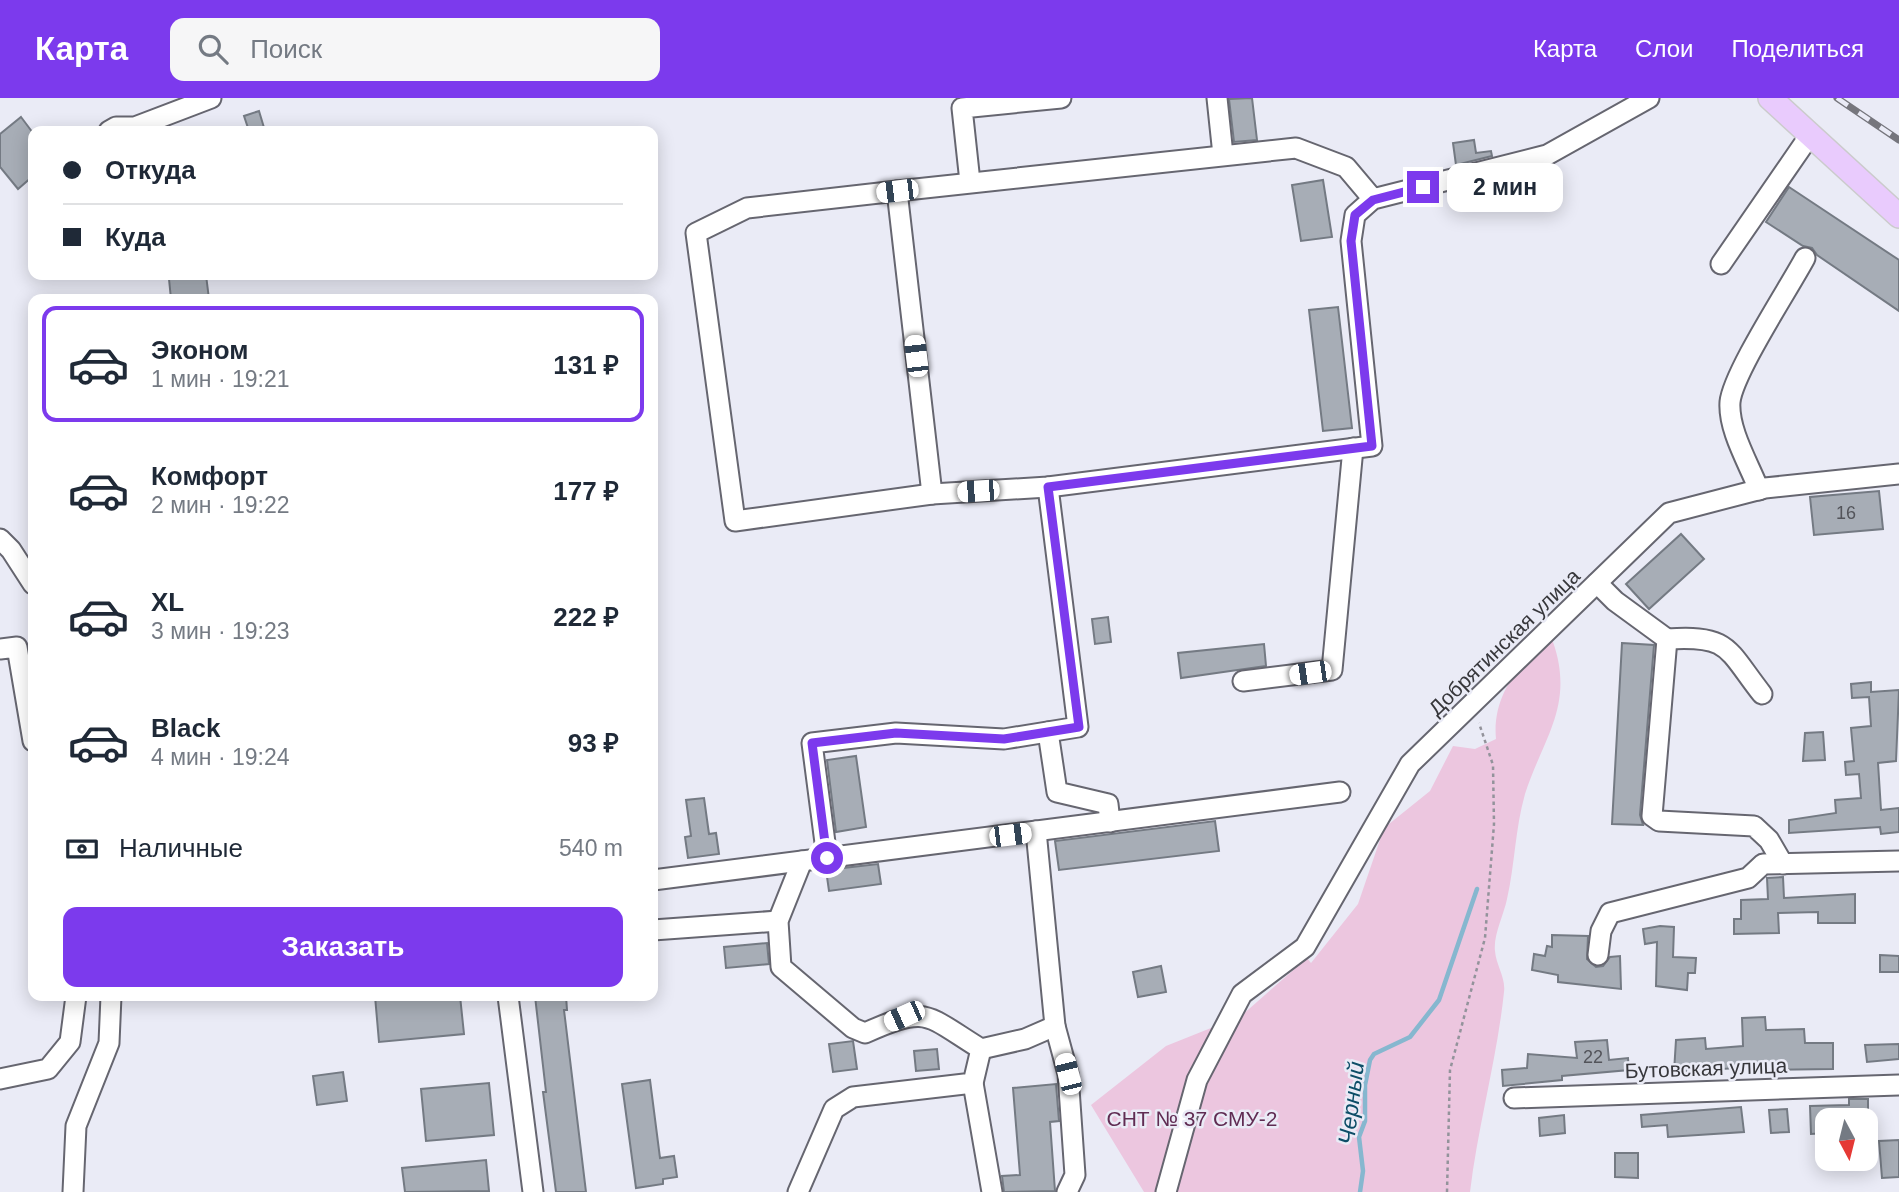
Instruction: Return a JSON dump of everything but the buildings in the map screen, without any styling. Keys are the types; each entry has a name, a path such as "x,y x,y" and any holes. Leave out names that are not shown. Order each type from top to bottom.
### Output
{"main road":[{"path":"1770,98 1899,216"}],"street":[{"path":"138,126 211,98"},
{"path":"970,181 962,108 1061,98"},
{"path":"1217,98 1223,155"},
{"path":"1373,200 1346,167 1296,148 970,181 747,208 696,233 735,521 932,494 1048,487 1372,446 1351,241 1355,215 1373,200 1547,155 1649,98"},
{"path":"1721,264 1810,135"},
{"path":"897,191 932,494"},
{"path":"1759,490 1734,428 1730,403 1737,380 1805,258"},
{"path":"1242,681 1332,670 1353,448"},
{"name":"Добрятинская улица","path":"1166,1192 1198,1080 1242,994 1304,947 1410,764 1669,513 1759,490 1899,474"},
{"path":"827,858 812,743 896,733 1004,739 1079,727 1048,487"},
{"path":"0,539 11,550 28,576"},
{"path":"1597,583 1615,601 1667,639 1697,637 1723,643 1762,694"},
{"path":"1667,639 1652,816 1659,821 1754,826 1769,840 1773,864"},
{"path":"0,649 17,647 28,712"},
{"path":"1048,732 1057,792 1108,804 1110,822"},
{"path":"658,879 1340,792"},
{"path":"1036,831 1055,1026 1068,1074 1075,1175 1067,1192"},
{"path":"802,861 778,921 782,967 853,1028 865,1033 904,1016 925,1015 981,1049 1025,1039 1055,1026"},
{"path":"1598,955 1601,931 1610,913 1748,878 1773,864 1899,861"},
{"path":"658,930 778,921"},
{"path":"0,1079 48,1069 70,1042 75,1001"},
{"path":"74,1192 76,1126 109,1043 111,1001"},
{"path":"509,1001 533,1192"},
{"path":"981,1049 974,1083 992,1192"},
{"path":"798,1192 834,1109 853,1097 974,1083"},
{"name":"Бутовская улица","path":"1514,1098 1899,1085"}],"path":[{"path":"1447,1192 1451,1070 1485,938 1494,824 1493,765 1473,703"}],"green space":[{"name":"СНТ № 37 СМУ-2","path":"1543,639 1553,642 1559,664 1559,703 1525,794 1507,899 1496,939 1496,956 1504,982 1504,992 1470,1192 1144,1192 1091,1105 1166,1046 1241,1016 1307,958 1311,963 1358,904 1384,828 1430,791 1453,746 1475,749 1496,739 1498,710 1508,684"}],"waterway":[{"name":"Черный","path":"1360,1192 1363,1171 1359,1137 1365,1121 1365,1085 1370,1060 1374,1054 1410,1037 1439,1000 1477,889"}],"railway":[{"path":"1837,98 1899,140"}],"route":[{"path":"827,858 812,743 896,733 1004,739 1079,727 1048,487 1372,446 1351,241 1355,215 1373,200 1423,187"}]}
